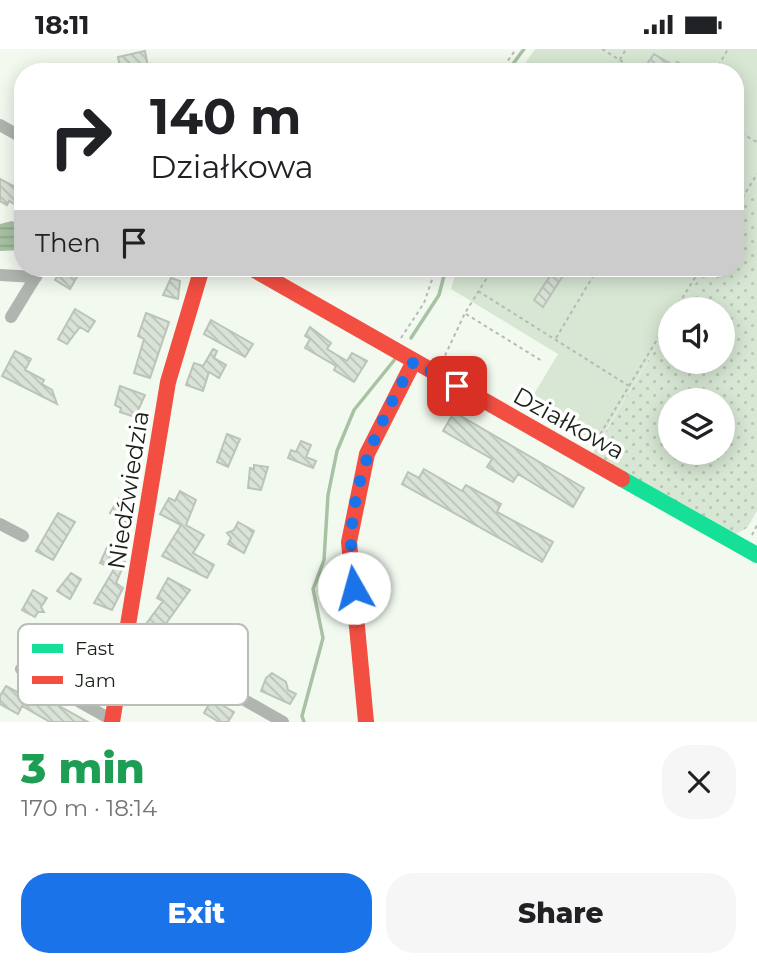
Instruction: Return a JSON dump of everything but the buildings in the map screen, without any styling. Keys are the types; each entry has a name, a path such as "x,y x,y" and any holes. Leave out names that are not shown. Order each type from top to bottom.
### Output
{"street":[{"path":"11,317 35,277"},
{"name":"Niedźwiedzia","path":"128,624 168,382 199,277"},
{"name":"Działkowa","path":"267,277 757,555"},
{"path":"366,722 349,542 367,454 414,361"},
{"path":"0,524 23,536"},
{"path":"248,702 283,722"},
{"path":"87,705 115,720"}],"path":[{"path":"602,49 626,63"},
{"path":"618,63 626,49"},
{"path":"744,195 757,174"},
{"path":"393,349 424,303 433,277"},
{"path":"436,374 465,313 487,277"},
{"path":"555,338 592,277"},
{"path":"683,297 695,277"},
{"path":"478,291 629,386"},
{"path":"465,313 542,361"},
{"path":"596,441 658,338"}],"shaded area":[{"path":"535,49 757,49 757,180 744,201 744,63 525,63"},
{"path":"757,180 757,511 747,528 732,536 591,456 658,344 658,374 735,374 735,297 687,297 699,277 744,277 744,201"},
{"path":"14,222 14,250 0,251 0,224"},
{"path":"454,277 699,277 687,297 658,297 658,344 598,443 528,404 558,354 451,289"}],"waterway":[{"path":"514,63 524,49"},
{"path":"411,338 439,295 444,277"},
{"path":"304,722 302,716 323,638 313,589 324,560 328,495 337,451 354,410 396,358"}],"traffic: fast":[{"path":"622,479 757,555"}],"traffic: jam":[{"path":"128,624 168,382 199,277"},
{"path":"267,277 622,479"},
{"path":"366,722 349,542 367,454 414,361"},
{"path":"112,722 115,705"}],"route":[{"path":"354,588 349,542 357,492 367,454 388,408 414,361 457,386"}]}
